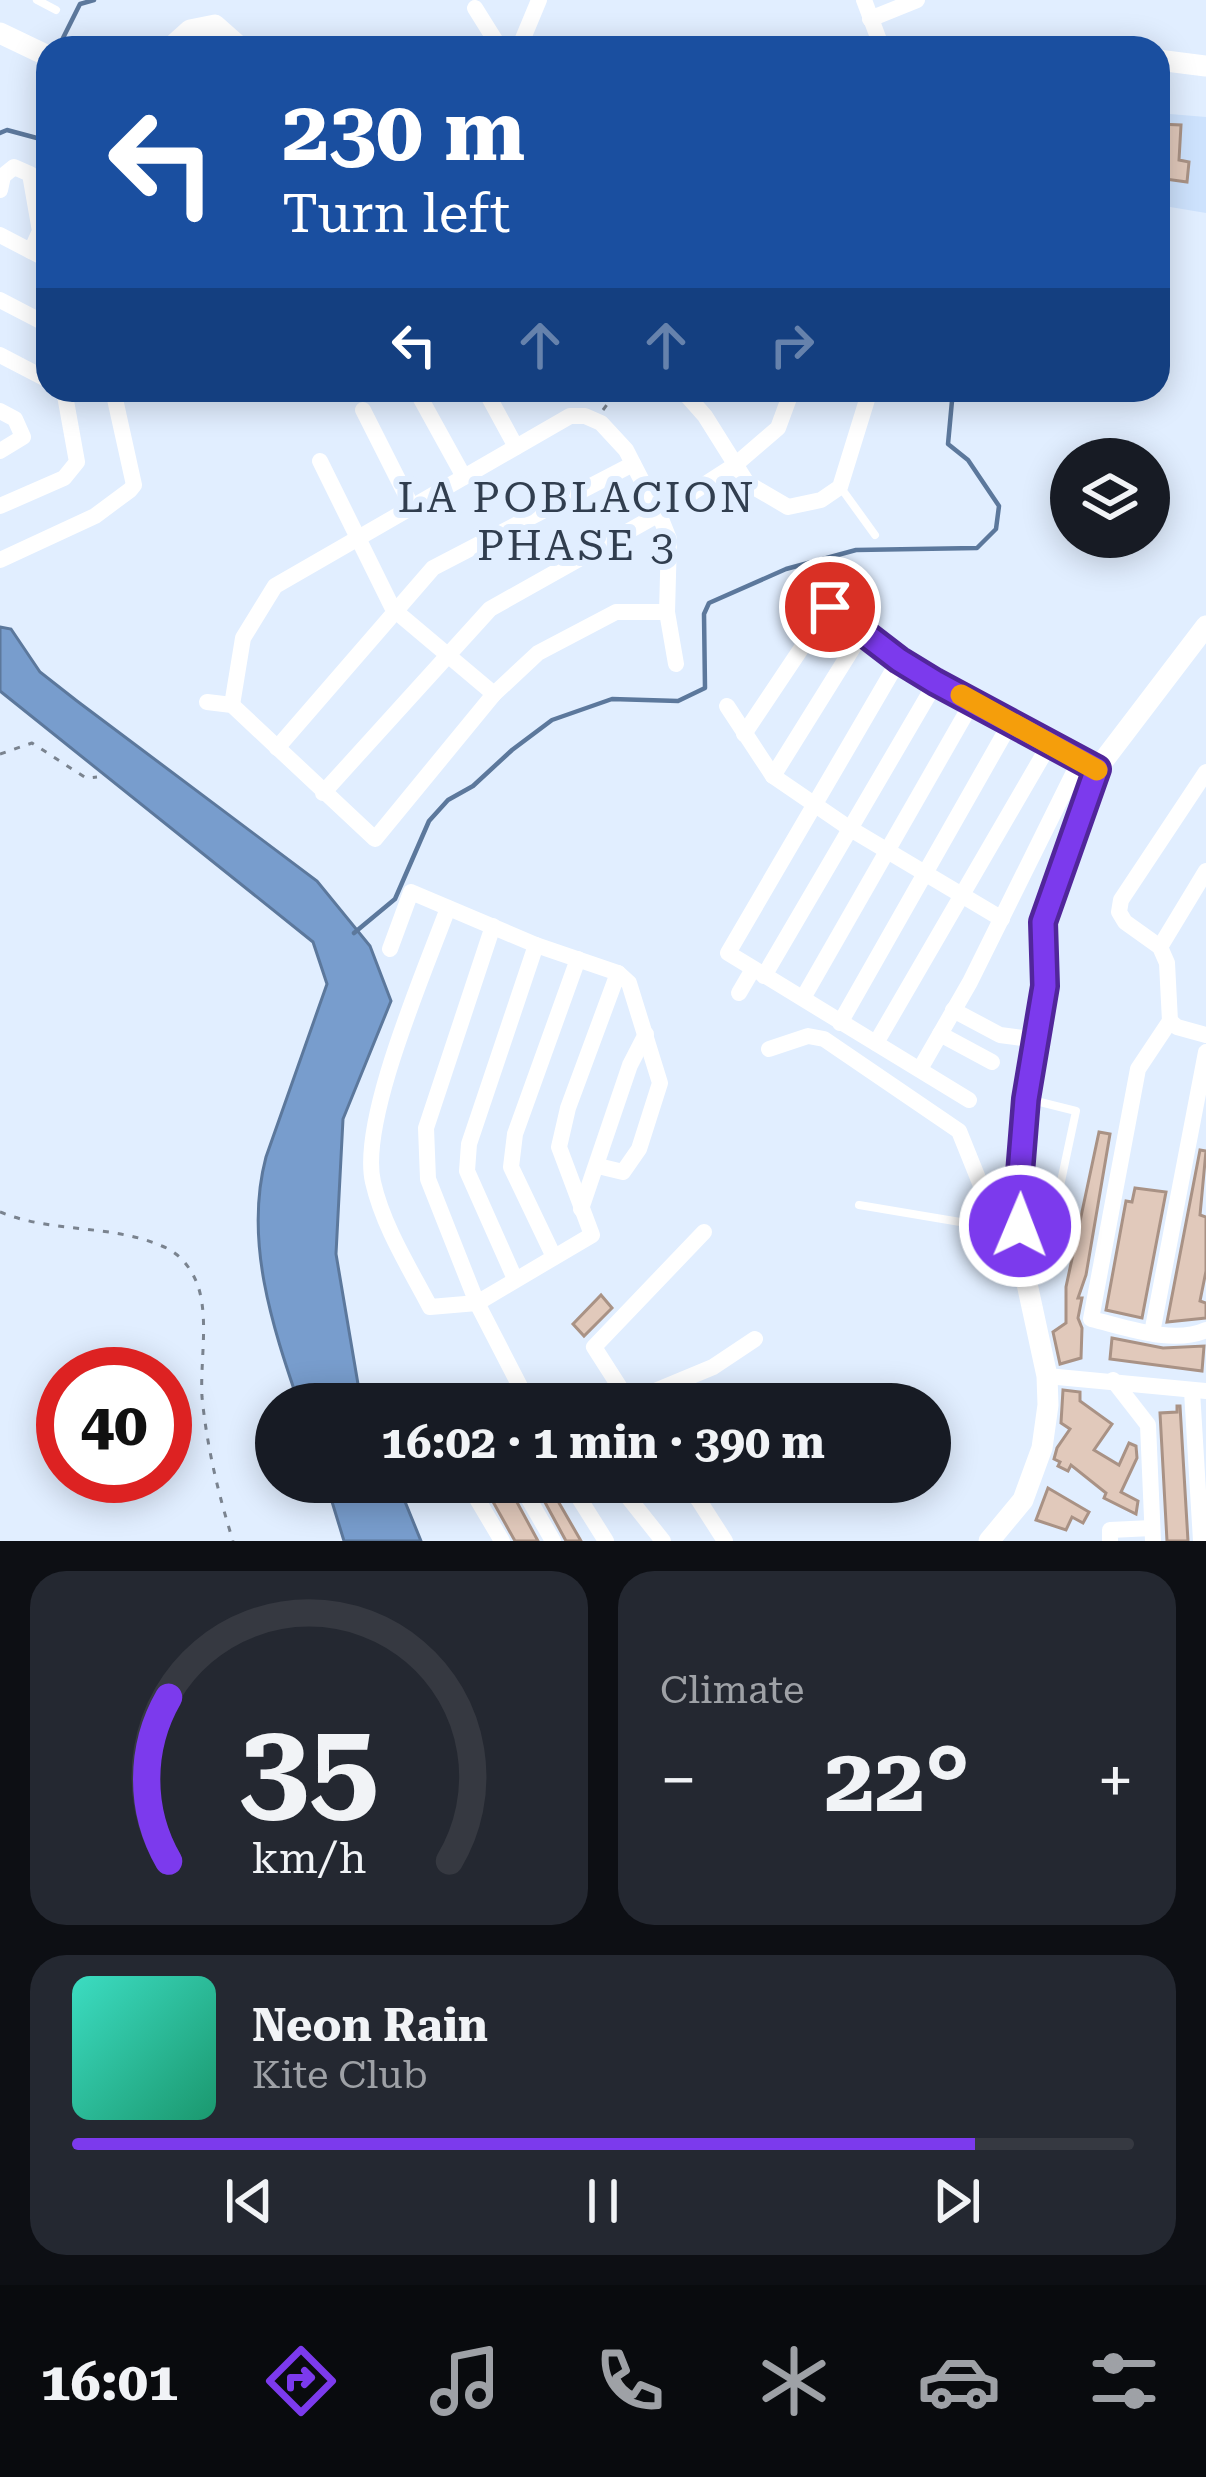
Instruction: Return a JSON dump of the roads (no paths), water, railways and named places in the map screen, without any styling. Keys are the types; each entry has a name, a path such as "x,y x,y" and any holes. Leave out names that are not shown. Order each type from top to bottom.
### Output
{"street":[{"path":"526,36 538,0"},
{"path":"864,0 877,36"},
{"path":"870,19 916,0"},
{"path":"476,8 493,36"},
{"path":"183,36 215,25 227,36"},
{"path":"0,33 36,50"},
{"path":"1170,62 1206,66"},
{"path":"0,190 3,176 14,167 30,174 36,208"},
{"path":"0,235 36,254"},
{"path":"0,300 36,319"},
{"path":"0,355 36,374"},
{"path":"0,506 64,478 77,462 66,402"},
{"path":"0,560 95,516 134,484 115,402"},
{"path":"423,402 464,477"},
{"path":"491,402 516,448"},
{"path":"693,402 747,483 788,507 821,500 840,487 866,402"},
{"path":"323,793 490,609 659,514 735,465 778,428 785,402"},
{"path":"363,410 412,507"},
{"path":"0,411 15,419 23,437 0,452"},
{"path":"232,705 243,638 275,586 570,416 593,420 626,450 659,514 668,539 668,612 676,664"},
{"path":"320,461 393,609 494,694"},
{"path":"277,748 433,568 633,464"},
{"path":"744,734 830,607 899,660 1088,766"},
{"path":"207,702 232,705 375,839 494,694 538,652 616,612 668,612"},
{"path":"920,1069 1088,766 1206,626"},
{"path":"773,776 865,630"},
{"path":"899,660 728,953 969,1100"},
{"path":"739,993 759,972 935,682"},
{"path":"803,998 973,701"},
{"path":"727,706 773,776 849,829 1002,920"},
{"path":"840,1023 1011,722"},
{"path":"876,1043 1049,745"},
{"path":"991,1541 1023,1500 1042,1448 1048,1405 1047,1376 1021,1256 1018,1198 1026,1099 1045,986 1043,922 1088,766"},
{"path":"1206,772 1121,900 1118,912 1160,947 1167,963 1170,1021 1138,1069 1091,1319 1152,1333 1192,1336 1206,1330"},
{"path":"1160,947 1206,871"},
{"path":"390,949 411,892 536,945 618,973 629,983 661,1083 639,1148 623,1172 598,1166"},
{"path":"448,908 378,1102 371,1176 384,1218 430,1307 477,1303 592,1235 559,1147 568,1108 618,973"},
{"path":"493,926 426,1128 428,1179 477,1303 518,1383"},
{"path":"515,1279 467,1171 469,1144 536,945"},
{"path":"554,1257 511,1168 514,1134 578,958"},
{"path":"953,1010 1000,1036 1038,1040"},
{"path":"1170,1021 1206,1035"},
{"path":"581,1209 630,1065 646,1034"},
{"path":"940,1034 992,1062"},
{"path":"770,1049 808,1036 824,1039 959,1131 984,1193 1018,1198"},
{"path":"1152,1333 1206,1052"},
{"path":"615,1383 594,1347 704,1232"},
{"path":"674,1383 713,1367 755,1339"},
{"path":"1047,1376 1199,1391 1201,1541"},
{"path":"1110,1541 1110,1530 1152,1534 1148,1424 1113,1380"},
{"path":"479,1503 502,1541"},
{"path":"531,1503 554,1541"},
{"path":"582,1503 606,1541"},
{"path":"633,1503 663,1541"},
{"path":"700,1503 724,1541"}],"lane":[{"path":"37,0 56,10"},
{"path":"840,487 875,535"},
{"path":"1021,1256 1050,1233 1076,1112 1026,1099"},
{"path":"859,1205 978,1225 1020,1226"}],"water":[{"path":"0,627 11,629 40,672 317,881 370,946 391,1001 343,1119 336,1254 358,1383 292,1383 271,1313 260,1251 260,1188 266,1157 327,984 313,942 0,691"},
{"path":"332,1503 406,1503 421,1541 344,1541"}],"waterway":[{"path":"64,36 80,4 94,0"},
{"path":"0,133 7,130 36,138"},
{"path":"354,933 395,899 429,821 448,800 473,786 552,720 612,699 678,701 705,688 704,614 709,603 786,569 856,550 977,548 996,529 999,506 968,460 948,444 952,402"}],"district":[{"name":"LA POBLACION PHASE 3","path":"577,521"}]}
